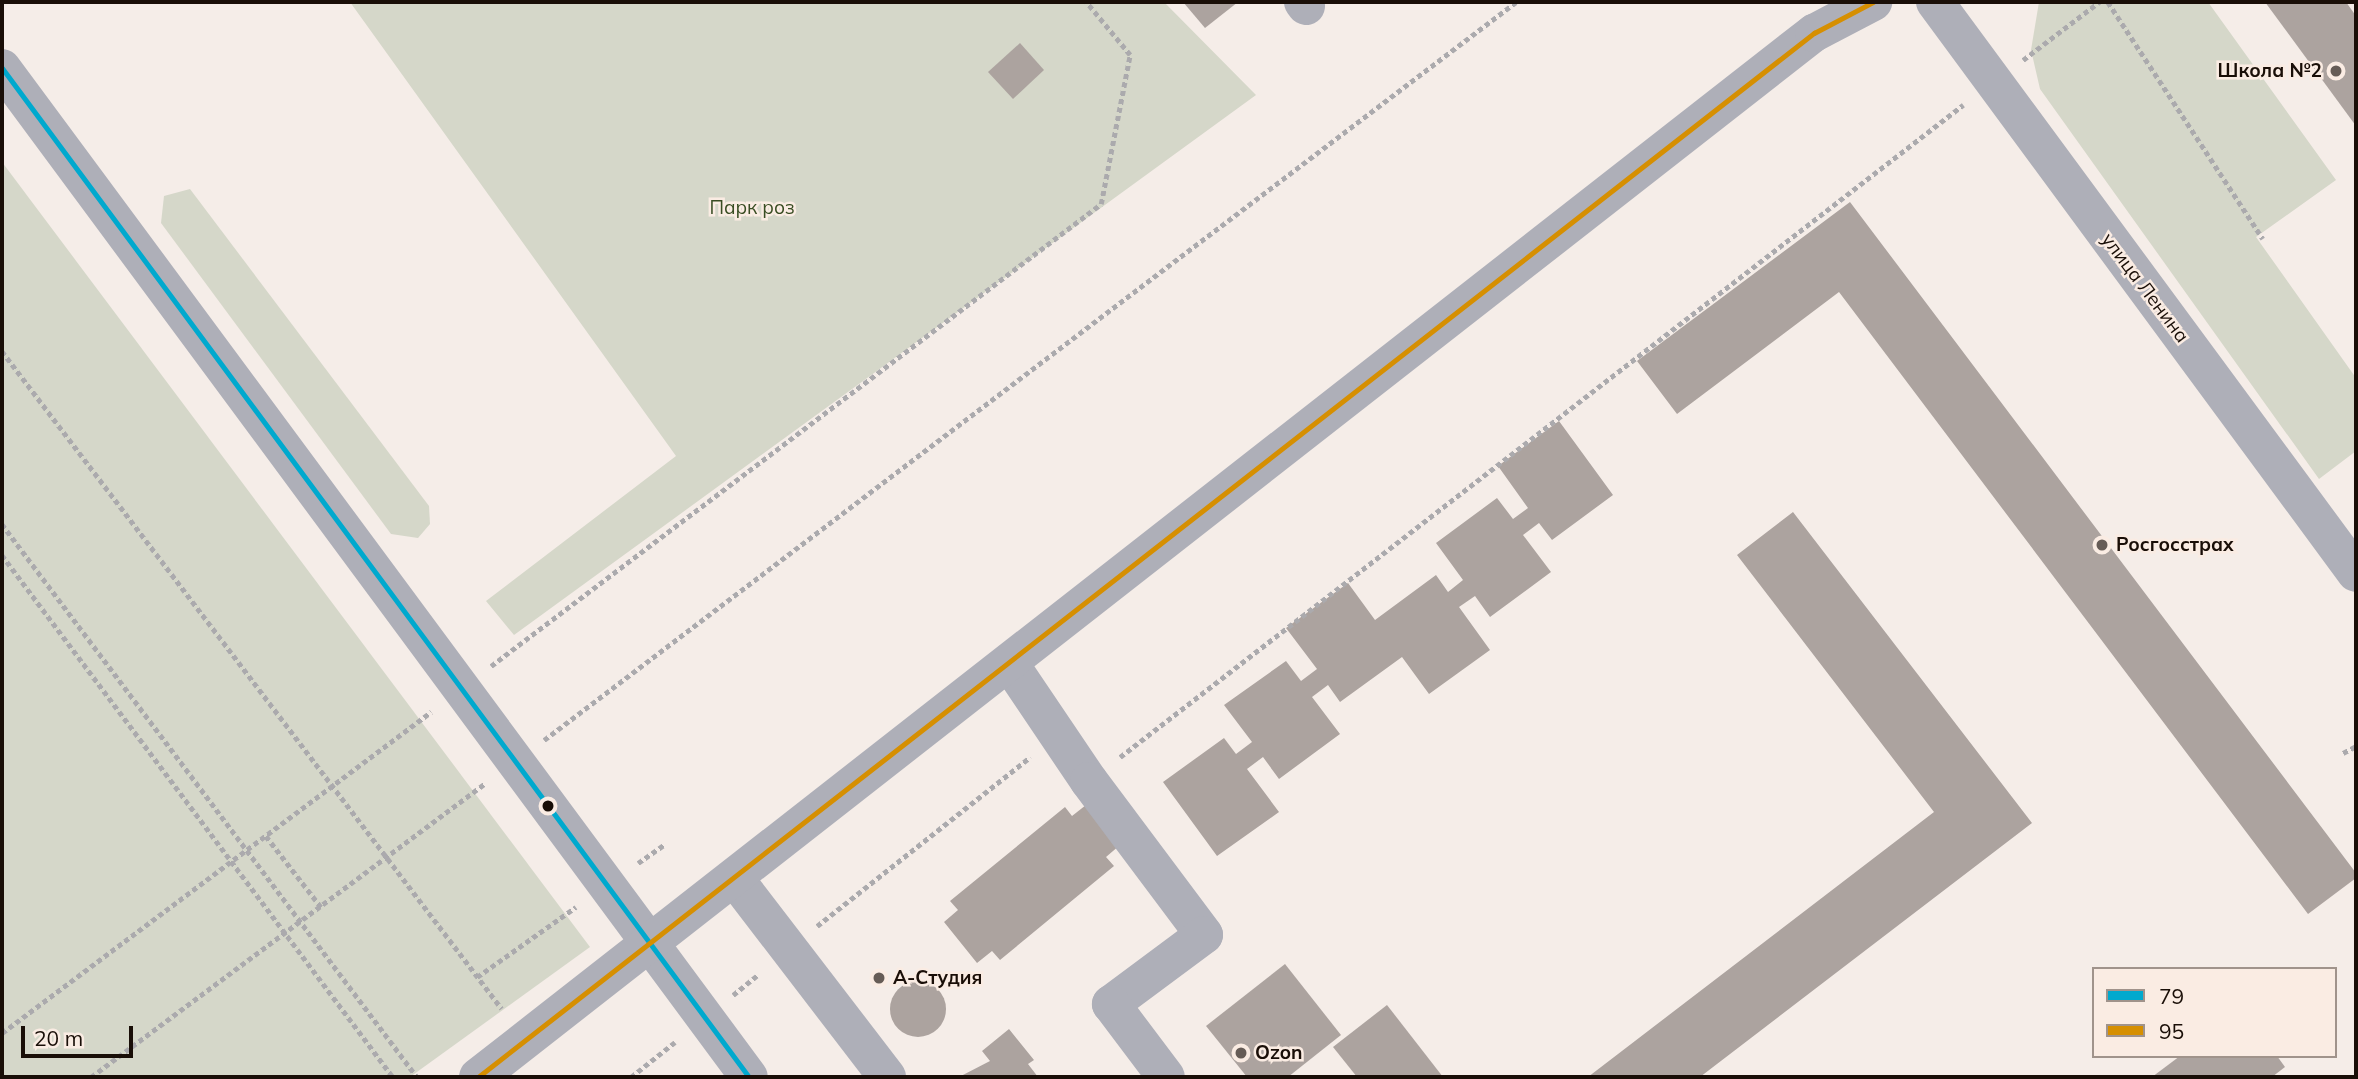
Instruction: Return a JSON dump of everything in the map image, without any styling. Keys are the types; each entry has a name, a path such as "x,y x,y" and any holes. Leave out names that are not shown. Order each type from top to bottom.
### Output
{"street":[{"path":"478,1077 736,880 1814,33 1872,2"},
{"name":"улица Ленина","path":"1935,2 2356,571"},
{"path":"2,68 749,1077"},
{"path":"1010,664 1089,782 1203,935 1111,1004 1166,1077"},
{"path":"736,880 887,1077"}],"path":[{"path":"2,1033 1101,204 1130,55 1086,2"},
{"path":"91,1077 387,859 1516,2"},
{"path":"1089,782 2099,2"},
{"path":"2108,2 2263,239"},
{"path":"2,351 527,1042"},
{"path":"2,524 298,924 417,1077"},
{"path":"2,555 230,863 393,1077"},
{"path":"631,1077 1058,735"},
{"path":"2343,752 2356,746"},
{"path":"266,836 321,908"},
{"path":"477,976 664,845"}],"green space":[{"name":"Парк роз","path":"350,2 1164,2 1256,95 514,635 486,601 676,456"},
{"path":"2039,2 2208,2 2336,180 2256,237 2356,378 2356,451 2319,479 2040,89 2031,50"},
{"path":"2,162 590,947 410,1077 2,1077"},
{"path":"190,189 429,506 430,524 418,538 391,534 161,223 164,196"}],"building":[{"path":"1183,2 1238,2 1205,28"},
{"name":"Школа №2","path":"2265,2 2346,2 2356,16 2356,126"},
{"path":"1020,43 1044,70 1013,99 988,72"},
{"path":"1850,202 2356,873 2356,878 2308,914 1839,292 1677,414 1637,361"},
{"path":"1559,421 1613,495 1552,540 1539,523 1523,535 1551,572 1490,617 1475,596 1459,607 1490,650 1429,694 1402,657 1340,702 1328,685 1312,697 1340,734 1279,779 1263,757 1247,769 1279,812 1217,856 1163,782 1224,738 1236,754 1252,742 1224,705 1286,661 1301,681 1317,669 1286,628 1348,583 1375,620 1436,575 1448,592 1463,580 1436,543 1497,498 1513,519 1528,508 1498,466"},
{"path":"1793,512 2032,823 1700,1077 1588,1077 1934,812 1737,555"},
{"path":"1086,805 1120,845 1106,857 1114,866 1000,960 992,951 977,963 944,922 958,910 950,901 1065,807 1072,816"},
{"path":"1285,964 1341,1035 1288,1077 1247,1077 1206,1026"},
{"path":"912,981 924,981 934,985 942,993 946,1009 942,1025 934,1033 924,1037 912,1037 902,1033 894,1025 890,1015 890,1003 894,993 902,985"},
{"path":"1387,1005 1443,1077 1357,1077 1333,1047"},
{"path":"1009,1029 1034,1060 1028,1064 1038,1077 959,1077 990,1061 982,1051"},
{"path":"2177,1058 2278,1058 2285,1067 2272,1077 2152,1077"}],"transit line":[{"name":"95","path":"478,1077 1814,33 1873,2"},
{"name":"79","path":"2,68 749,1077"}],"place":[{"name":"Школа №2","path":"2336,71"},
{"name":"Росгосстрах","path":"2102,545"},
{"name":"А-Студия","path":"879,978"},
{"name":"Ozon","path":"1241,1053"}]}
